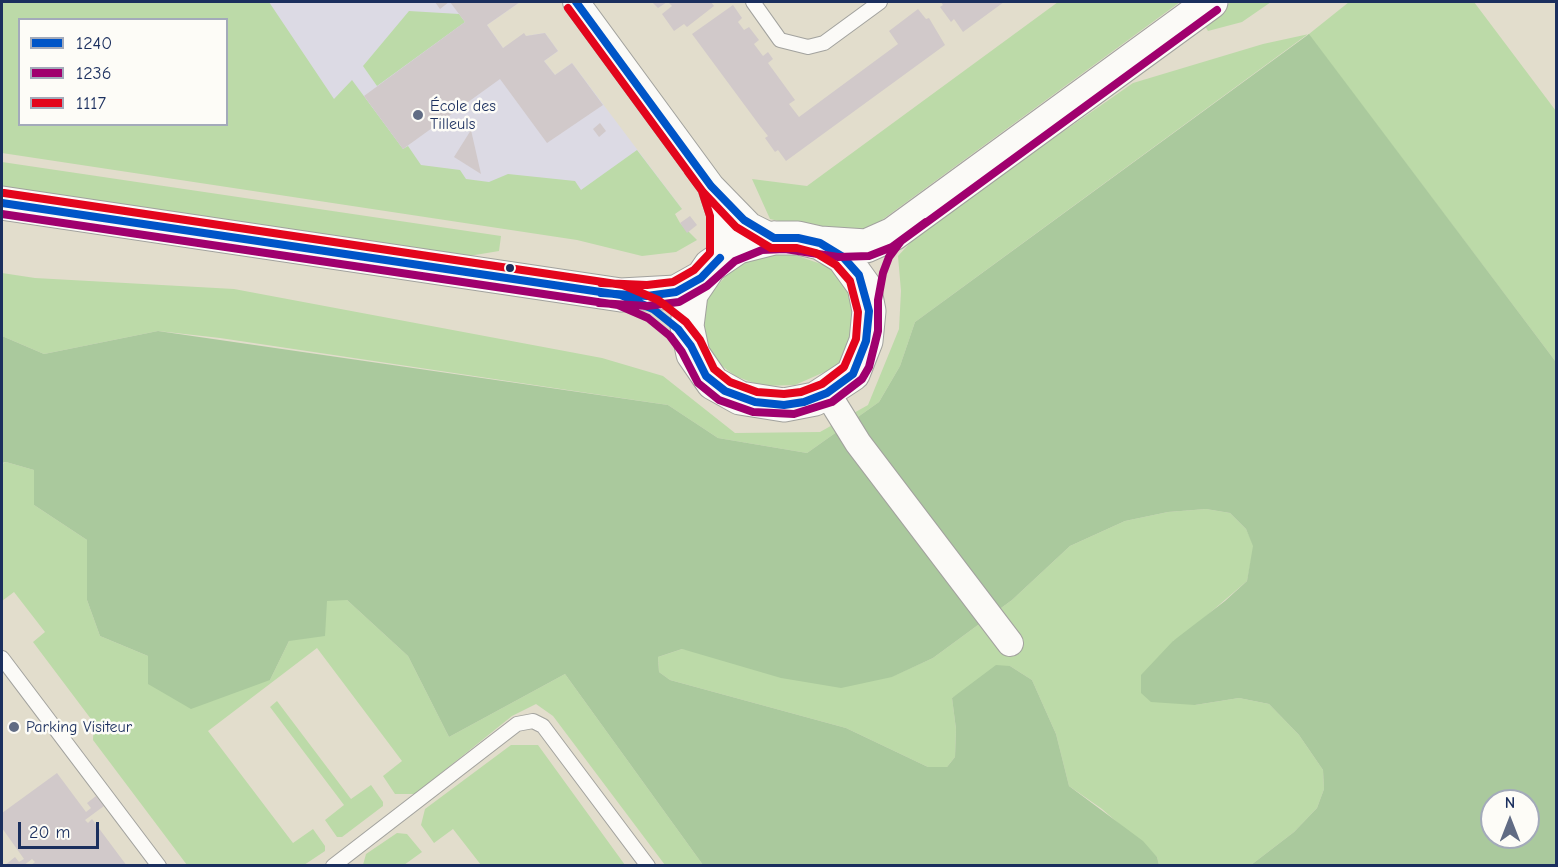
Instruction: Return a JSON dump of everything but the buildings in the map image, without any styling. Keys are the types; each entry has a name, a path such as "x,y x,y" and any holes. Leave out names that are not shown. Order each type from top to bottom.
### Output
{"main road":[{"path":"2,203 621,295 676,292 750,242 774,238 798,238 820,243 866,246 893,234 1211,2"},
{"path":"867,299 876,261 893,234"},
{"path":"621,295 642,303 665,317 691,346 706,376 725,391 740,398 784,405 804,402 827,393 853,374 859,363 868,329 864,286 843,257 820,243"},
{"path":"691,346 687,312 691,294 710,268"}],"street":[{"path":"585,5 711,186 750,226 774,238"},
{"path":"710,268 722,243 720,214 711,186"},
{"path":"827,393 858,443 1010,643"}],"lane":[{"path":"753,2 780,40 808,47 824,43 880,2"},
{"path":"2,658 159,866"},
{"path":"333,866 517,724 533,721 543,726 648,866"}],"shaded area":[{"name":"École des Tilleuls","path":"2,2 520,2 487,25 503,48 526,36 545,33 558,51 544,61 555,75 572,63 682,209 28,126 228,126 228,18 18,18 18,110"}],"green space":[{"path":"2,2 269,2 334,99 352,80 403,149 408,146 421,165 460,170 466,179 489,182 508,174 575,181 581,190 637,150 682,209 675,214 680,223 697,240 676,252 642,256 577,240 2,153"},
{"path":"1058,2 1180,2 875,225 859,234 828,232 770,219 752,179 807,186"},
{"path":"1231,2 1271,2 1242,22 1208,31 1203,23"},
{"path":"1349,2 1474,2 1556,111 1556,362 1308,34"},
{"path":"409,11 459,14 465,22 377,86 363,66"},
{"path":"1308,34 915,322 900,366 879,402 807,453 718,438 668,405 220,338 158,331 44,354 2,336 2,273 35,278 234,289 602,358 663,376 735,433 820,432 868,405 899,329 901,291 898,256 923,229 1133,83 1263,44"},
{"path":"1309,34 1556,362 1556,865 1251,865 1294,832 1317,808 1324,789 1323,770 1299,735 1269,704 1239,698 1195,705 1151,702 1141,693 1141,675 1173,641 1247,581 1253,546 1246,529 1230,513 1206,509 1168,512 1125,521 1070,546 1012,600 933,658 892,677 841,688 781,678 682,649 658,657 659,672 670,680 846,728 928,767 947,767 955,757 956,729 952,698 996,665 1010,666 1032,680 1056,734 1069,786 1143,841 1157,857 1159,865 703,865 565,674 449,737 408,656 347,600 327,601 325,636 289,641 270,680 191,709 148,684 148,656 100,636 87,600 87,540 34,505 34,470 6,462 2,463 2,336 44,354 158,331 668,405 718,438 807,453 879,402 900,366 915,322"},
{"path":"2,162 501,236 499,251 457,258 2,189"},
{"path":"775,255 795,255 827,266 841,277 852,298 855,324 838,366 795,385 762,386 735,376 712,358 704,327 707,298 725,277 745,262"},
{"path":"6,462 34,470 34,505 87,540 87,600 100,636 148,656 270,680 289,641 327,600 347,600 408,656 449,737 565,674 703,865 665,865 553,716 536,704 512,716 415,794 395,794 383,776 402,761 317,648 208,731 293,843 313,829 325,846 325,851 304,865 187,865 93,740 94,723 33,642 45,632 14,592 2,601 2,464"},
{"path":"1206,509 1230,513 1246,529 1254,546 1247,581 1184,635 1173,641 1195,705 1239,698 1269,704 1299,735 1323,770 1324,789 1317,808 1294,832 1251,865 1159,865 1157,857 1102,809 1069,786 1056,734 1032,680 1010,666 952,698 956,729 955,757 947,767 928,767 846,728 670,680 659,672 658,657 682,649 891,677 933,658 1012,600 1070,546 1125,521 1168,512"},
{"path":"277,701 351,799 371,785 383,802 383,806 342,837 337,837 325,820 344,805 270,707"},
{"path":"511,745 538,745 625,865 481,865 453,829 434,843 421,825 425,809"},
{"path":"397,833 407,834 422,852 404,865 363,865 366,854"}],"transit line":[{"name":"1240","path":"2,203 621,295 653,309 678,329 691,346 706,376 725,391 755,402 784,405 804,402 827,393 853,374 866,341 869,311 859,275 843,257 820,243 798,238 774,238 744,220 711,186 576,2"},
{"name":"1117","path":"4,193 623,285 658,300 686,322 700,340 714,369 730,382 757,392 784,394 801,392 822,384 844,367 856,339 858,312 850,281 836,265 816,253 797,248 771,248 736,227 703,192 568,8"},
{"name":"1236","path":"2,214 618,305 648,318 670,336 682,352 698,383 719,400 753,412 794,414 832,402 862,379 869,367 878,331 878,300 883,273 889,257 901,241 1217,10"},
{"name":"1117","path":"601,283 647,285 673,282 694,270 710,253 710,216 702,191 688,172"},
{"name":"1236","path":"599,303 647,306 679,302 707,286 735,261 762,250 785,249 838,257 869,256 892,247 926,222"},
{"name":"1240","path":"601,293 647,296 676,292 701,278 720,258"}],"place":[{"name":"École des Tilleuls","path":"418,115"},
{"name":"Parking Visiteur","path":"14,727"}]}
